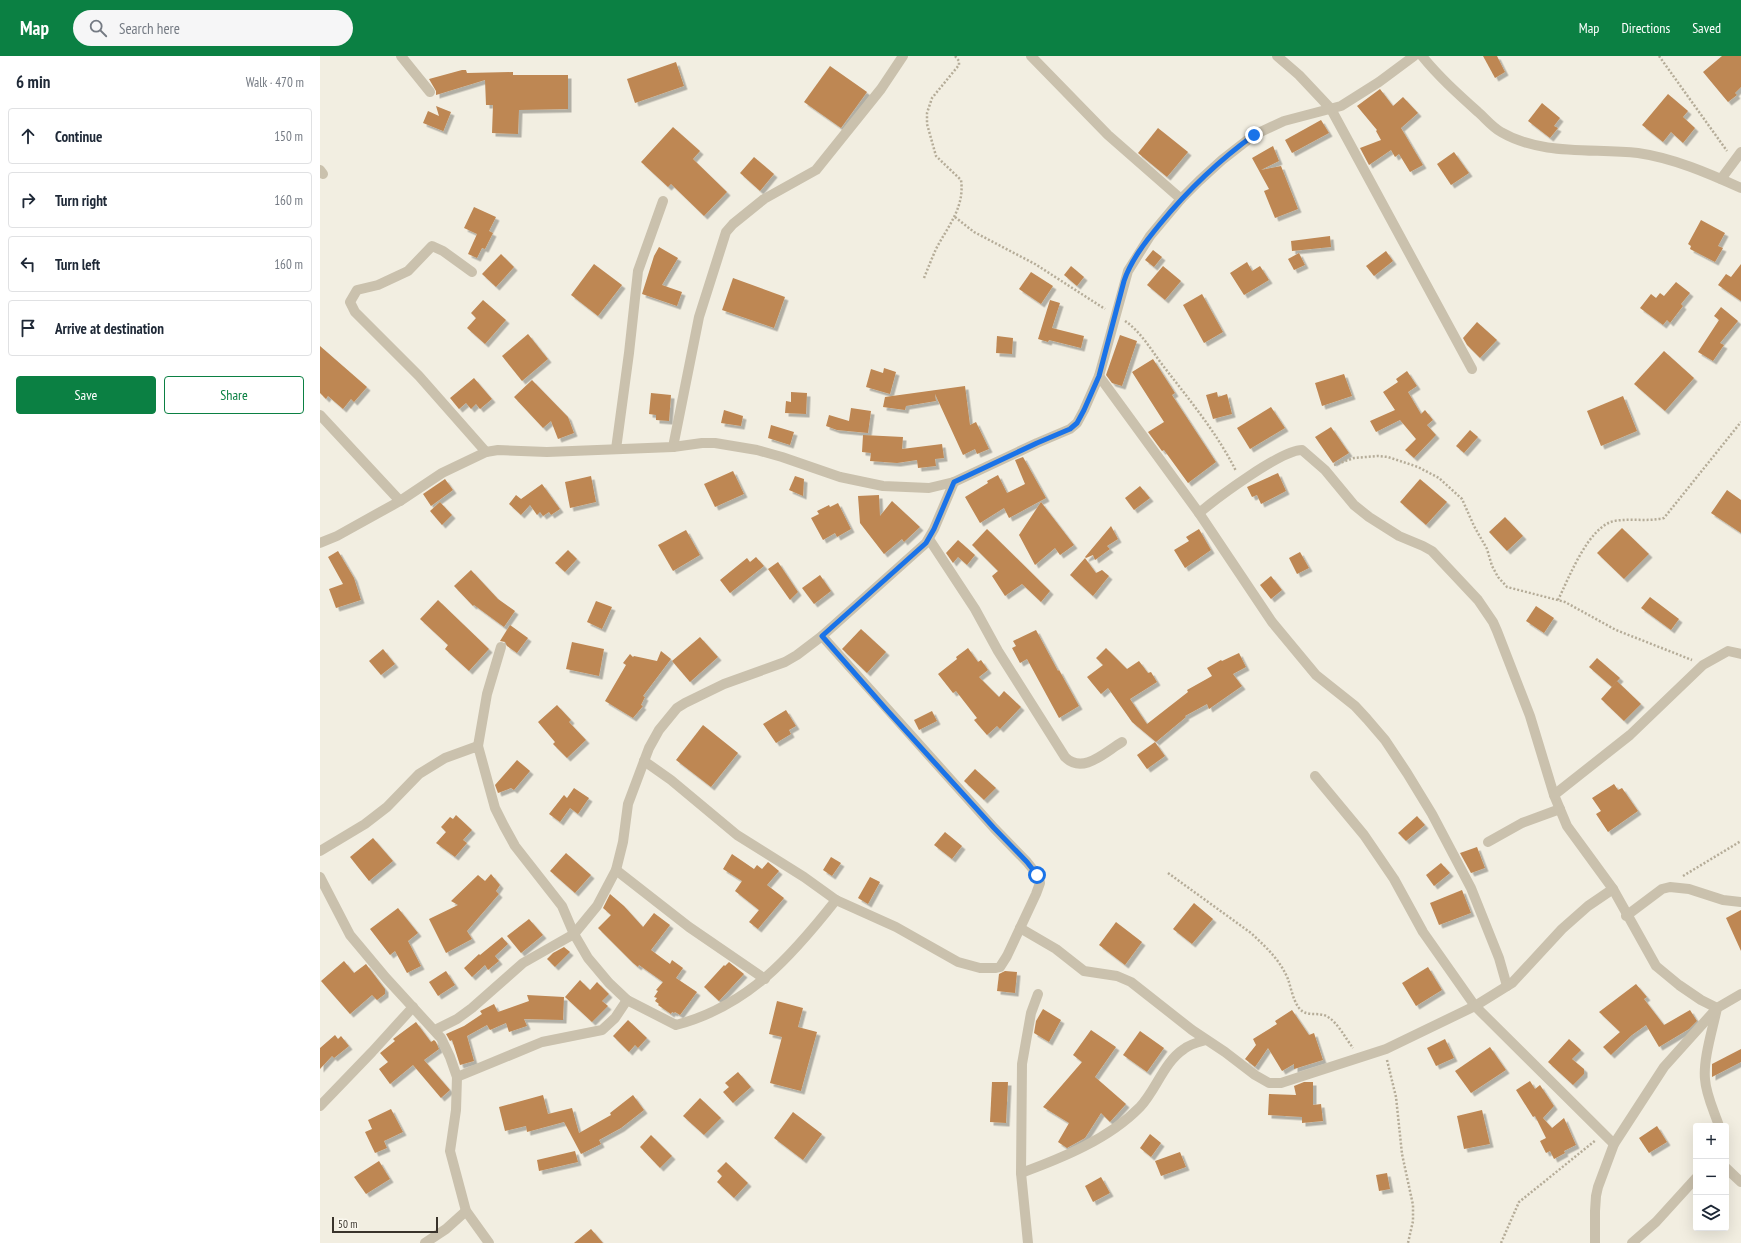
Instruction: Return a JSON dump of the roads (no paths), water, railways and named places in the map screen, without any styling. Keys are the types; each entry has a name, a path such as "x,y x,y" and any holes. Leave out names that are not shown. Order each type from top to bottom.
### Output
{"street":[{"path":"401,56 430,92"},
{"path":"672,447 699,317 726,232 764,199 816,170 876,95 903,56"},
{"path":"1031,56 1108,135 1181,199"},
{"path":"1277,56 1299,75 1331,109 1472,369"},
{"path":"320,543 337,536 400,501 442,473 486,452 504,449 547,452 672,447 715,443 757,450 840,477 883,486 930,488 954,482 1070,429 1081,417 1099,376 1128,271 1150,236 1181,199 1212,168 1254,135 1284,121 1331,109 1349,102 1414,56"},
{"path":"1422,56 1494,127 1523,141 1539,146 1653,156 1682,164 1741,188"},
{"path":"1721,179 1741,152"},
{"path":"616,449 638,271 663,201"},
{"path":"472,272 443,251 432,246 427,250 419,262 408,271 378,285 357,290 350,302 355,312 419,376 486,452"},
{"path":"1099,376 1199,513 1246,584 1294,649 1316,675 1355,706 1385,740 1432,814 1471,888 1499,958 1507,986"},
{"path":"320,415 400,501"},
{"path":"1199,513 1241,482 1280,457 1296,450 1305,451 1325,470 1354,505 1369,517 1399,536 1432,551 1467,588 1486,612 1497,631 1530,716 1554,794 1567,826 1613,889 1626,916 1656,966 1679,985 1701,1000 1717,1008"},
{"path":"435,1030 457,1019 472,1008 523,963 574,934 596,906 616,870 623,842 628,804 644,762 659,730 680,706 724,684 785,662 822,636 929,540 954,482"},
{"path":"929,540 975,609 998,651 1065,757 1075,764 1084,765 1122,742"},
{"path":"644,762 671,780 737,835 804,877 836,900 896,927 958,962 980,968 1000,967 1007,956 1036,894 1040,883 1039,877 822,636"},
{"path":"500,647 486,694 478,746 495,808 515,846 562,906 574,934 588,958 609,983 627,1000 676,1024 699,1018 725,1005 758,985 804,940 836,900"},
{"path":"1554,794 1612,750 1703,665 1728,651 1741,654"},
{"path":"320,851 365,824 387,807 419,774 445,758 478,746"},
{"path":"1315,776 1364,835 1394,879 1423,932 1475,1006 1614,1144"},
{"path":"1488,842 1522,823 1560,809"},
{"path":"616,870 683,922 764,979"},
{"path":"320,876 350,935 435,1030 441,1038 450,1057 457,1077 456,1110 450,1151 466,1211 489,1243"},
{"path":"1626,916 1662,889 1670,887 1689,888 1723,900 1741,902"},
{"path":"1020,928 1056,949 1084,971 1117,976 1131,982 1254,1075 1272,1083 1281,1083 1386,1050 1475,1006 1507,986 1562,929 1588,906 1613,889"},
{"path":"1028,1243 1021,1173 1022,1064 1031,1013 1038,994"},
{"path":"1595,1243 1596,1196 1614,1144 1664,1067 1717,1008 1741,994"},
{"path":"457,1077 542,1042 602,1030 615,1018 627,1000"},
{"path":"320,1106 413,1007"},
{"path":"1717,1008 1708,1052 1705,1079 1718,1123"},
{"path":"1021,1173 1060,1159 1079,1150 1125,1120 1141,1106 1177,1054 1187,1046 1206,1040"},
{"path":"1729,1171 1741,1182"},
{"path":"1632,1243 1656,1222 1693,1181"},
{"path":"425,1243 446,1229 466,1211"}]}
